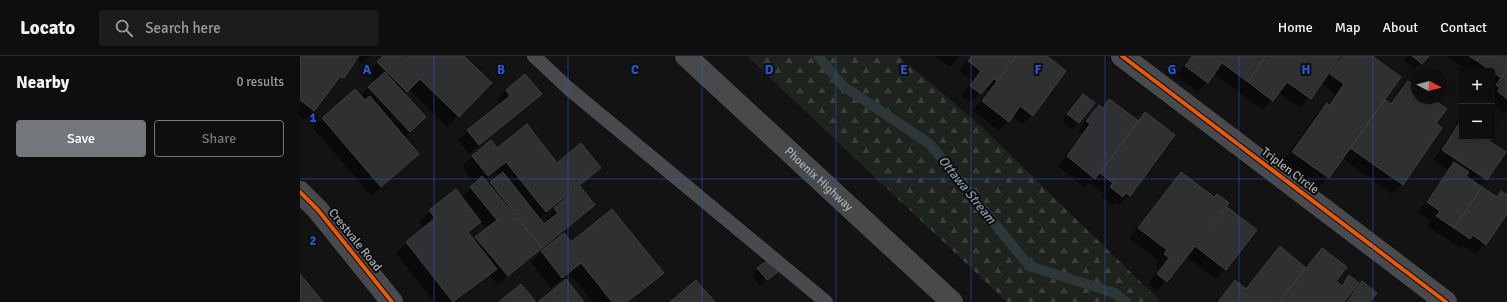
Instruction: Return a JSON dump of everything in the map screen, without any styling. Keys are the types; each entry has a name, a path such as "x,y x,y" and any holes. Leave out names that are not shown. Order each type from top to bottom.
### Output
{"main road":[{"name":"Phoenix Highway","path":"686,56 952,302"}],"street":[{"name":"Triplen Circle","path":"1122,56 1446,302"},
{"name":"Crestvale Road","path":"300,192 318,210 392,302"}],"lane":[{"path":"534,56 580,98 826,302"}],"green space":[{"path":"747,56 899,56 982,127 1161,302 1007,302"}],"building":[{"path":"300,56 359,56 344,78 340,77 314,111 300,100"},
{"path":"383,56 403,56 405,58 407,56 464,56 492,83 459,117 420,79 407,92 377,62"},
{"path":"972,56 1016,56 997,81 994,79 981,94 970,86 981,71 968,61"},
{"path":"1016,56 1047,56 1066,71 1033,116 1020,106 1009,122 982,101"},
{"path":"1192,56 1266,56 1248,82 1222,63 1208,83 1185,66"},
{"path":"1266,56 1341,56 1311,99 1287,82 1273,101 1248,82"},
{"path":"1343,56 1372,56 1401,77 1329,178 1292,152 1327,103 1329,106 1344,84 1330,74"},
{"path":"1412,56 1429,56 1422,64"},
{"path":"1469,56 1481,56 1477,61"},
{"path":"1481,56 1507,56 1507,69 1501,78 1495,74 1495,68 1487,68 1477,61"},
{"path":"1507,69 1507,99 1497,91 1500,88 1496,85"},
{"path":"385,72 426,117 410,132 368,87"},
{"path":"525,74 542,94 479,145 467,130 510,96 506,90"},
{"path":"1408,81 1411,83 1411,104 1440,104 1447,109 1436,123 1442,128 1403,185 1350,148 1385,100 1391,104"},
{"path":"355,89 365,100 370,96 419,154 381,187 322,118"},
{"path":"1083,94 1095,103 1079,123 1067,114"},
{"path":"1109,99 1139,121 1095,179 1067,156 1090,124 1086,121 1099,105 1103,108"},
{"path":"1145,112 1175,135 1130,196 1126,193 1123,197 1110,187 1113,183 1100,173"},
{"path":"527,124 557,163 581,143 601,168 546,212 506,162 488,176 472,156 491,140 497,148"},
{"path":"1459,124 1459,140 1488,140 1506,152 1487,180 1442,150"},
{"path":"1454,162 1469,172 1466,176 1482,187 1454,228 1436,216 1440,211 1427,202"},
{"path":"503,172 544,224 558,213 554,208 580,186 595,205 542,248 490,182"},
{"path":"1181,172 1214,197 1217,194 1229,203 1167,282 1157,274 1169,258 1164,254 1167,250 1138,228"},
{"path":"482,176 542,248 508,276 475,237 497,220 470,187"},
{"path":"1482,187 1497,197 1501,191 1507,195 1507,214 1486,245 1473,235 1470,239 1454,228"},
{"path":"456,189 481,222 468,232 497,269 453,302 406,242 435,218 429,210"},
{"path":"1227,207 1257,230 1226,270 1196,247"},
{"path":"612,209 664,273 627,302 612,302 581,263 562,278 541,251 564,233 571,242"},
{"path":"1280,246 1306,268 1279,302 1218,302 1235,280 1246,289"},
{"path":"1322,248 1347,267 1336,281 1342,286 1349,275 1359,283 1344,302 1279,302"},
{"path":"768,260 778,272 767,280 757,268"},
{"path":"300,274 323,302 300,302"},
{"path":"566,279 584,302 538,302"},
{"path":"696,280 715,302 670,302"},
{"path":"1362,281 1377,293 1370,302 1347,302"},
{"path":"521,284 536,302 499,302"}],"waterway":[{"name":"Ottawa Stream","path":"818,56 843,86 930,144 1029,266 1115,293 1126,302"}],"cycle path":[{"path":"1122,56 1446,302"},
{"path":"300,192 318,210 392,302"}]}
